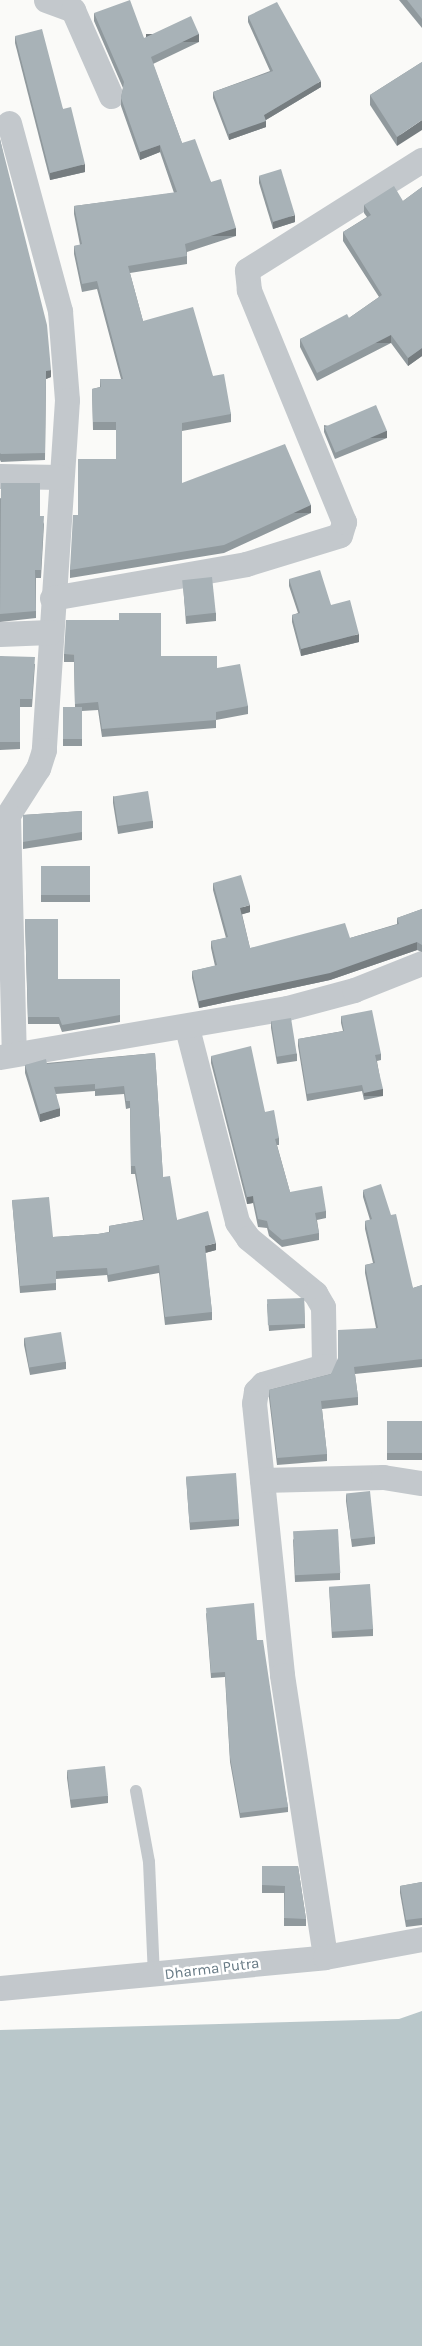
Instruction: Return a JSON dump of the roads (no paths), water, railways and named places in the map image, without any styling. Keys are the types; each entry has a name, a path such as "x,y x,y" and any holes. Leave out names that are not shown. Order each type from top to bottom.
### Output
{"street":[{"path":"46,0 74,10 111,96"},
{"path":"9,123 60,311 67,400 42,762 8,815 7,1056 187,1028 354,990 422,962"},
{"path":"52,598 246,564 340,535 344,522 249,290 247,270 422,160"},
{"path":"0,476 61,477"},
{"path":"0,634 50,632"},
{"path":"187,1028 237,1222 248,1238 315,1294 323,1307 324,1366 319,1371 263,1384 256,1391 254,1424 262,1480 282,1675 325,1957"},
{"path":"262,1480 383,1477 422,1483"},
{"name":"Dharma Putra","path":"0,1988 154,1977 325,1957 422,1939"}],"lane":[{"path":"136,1791 149,1862 154,1977"}]}
